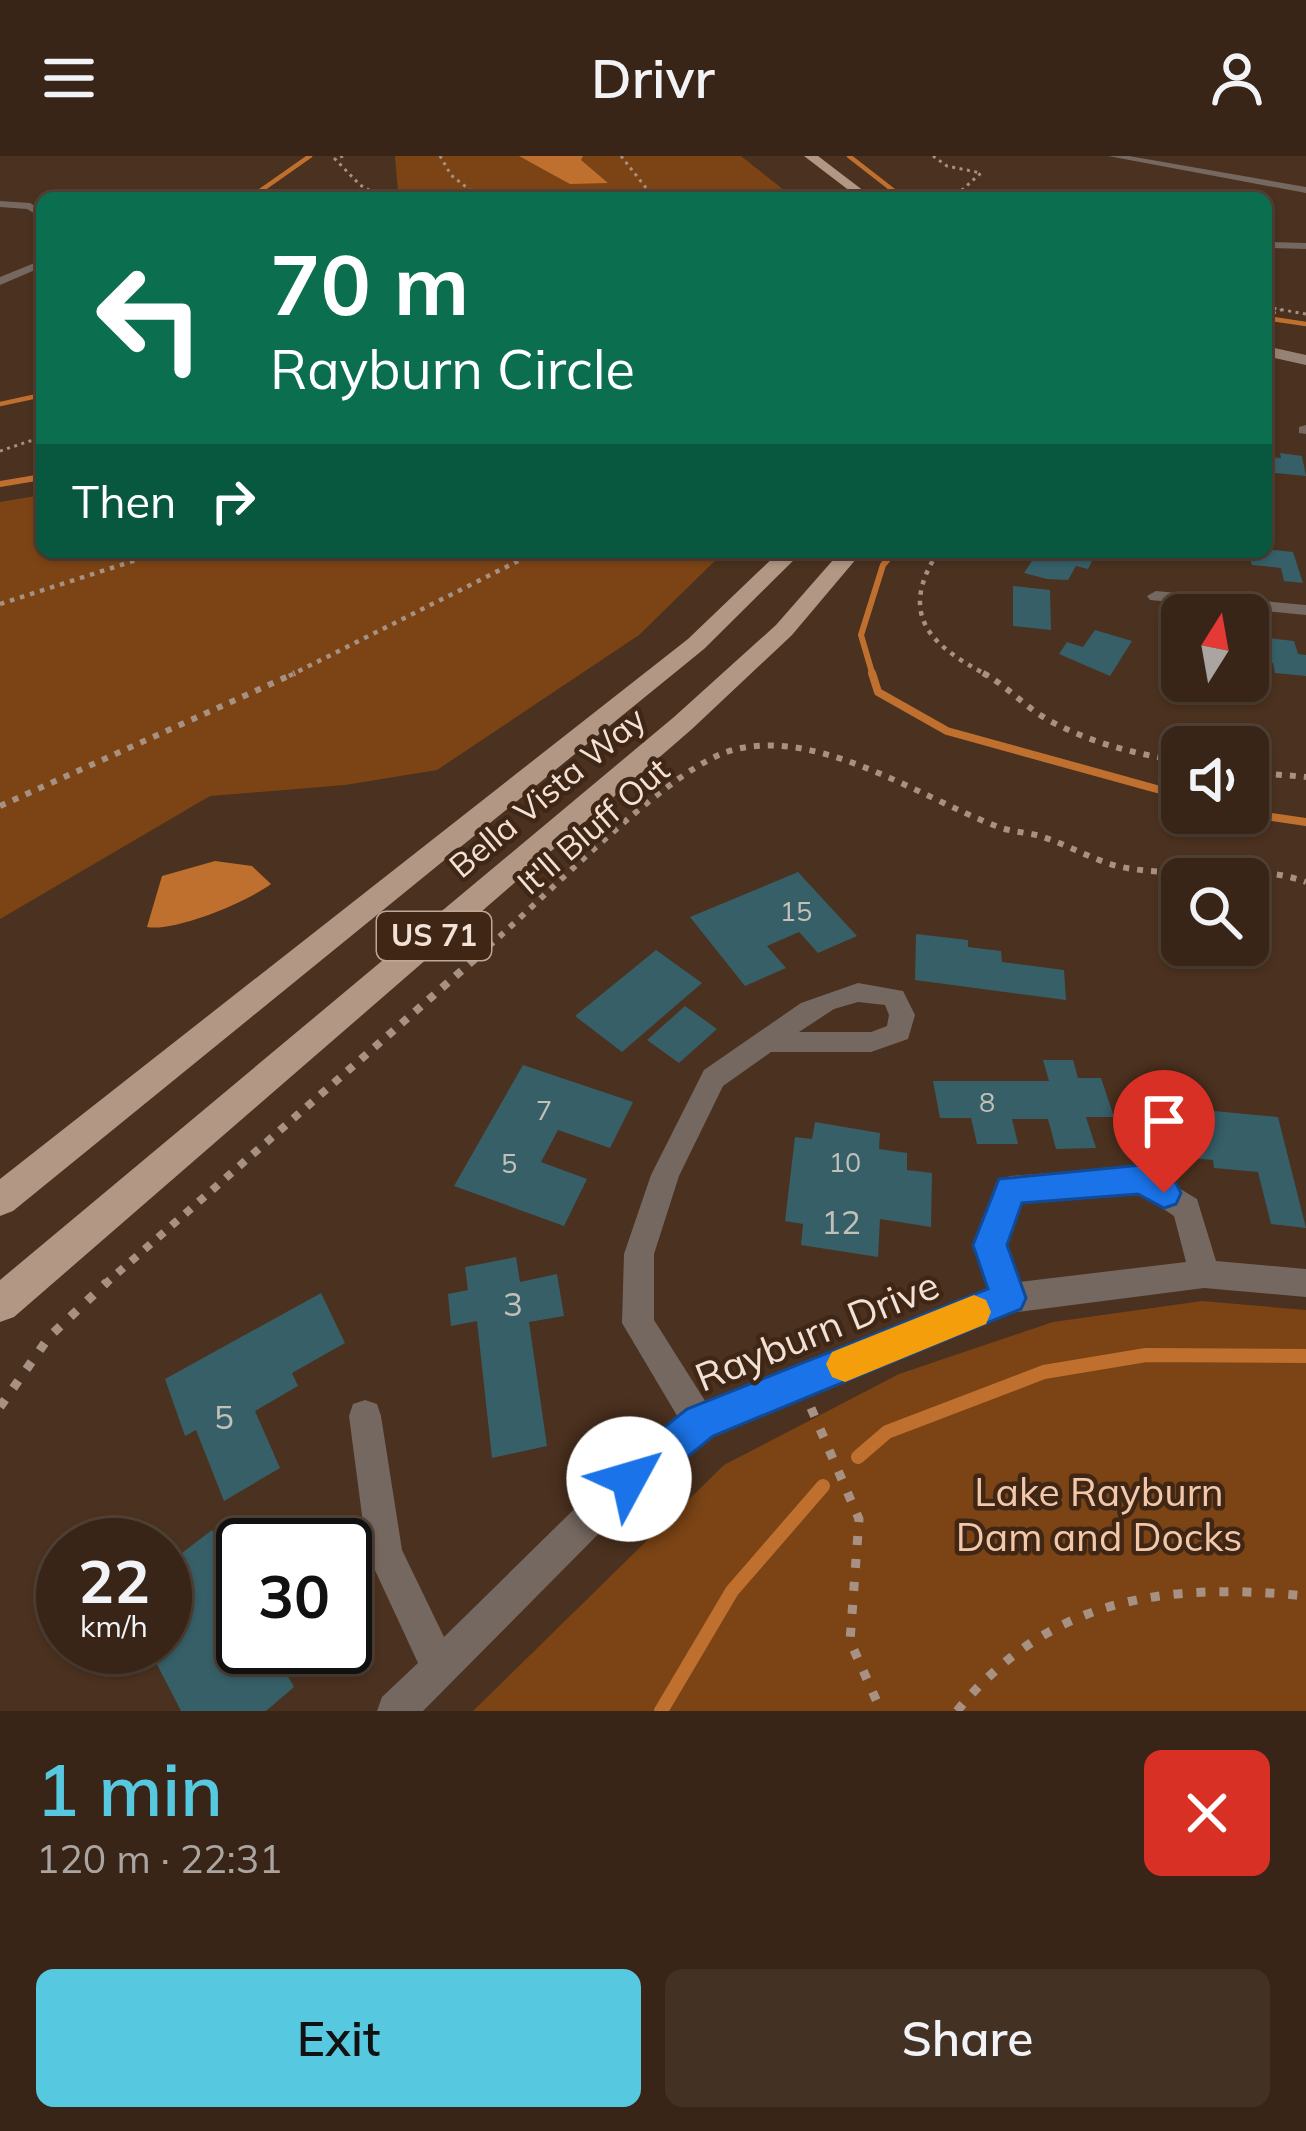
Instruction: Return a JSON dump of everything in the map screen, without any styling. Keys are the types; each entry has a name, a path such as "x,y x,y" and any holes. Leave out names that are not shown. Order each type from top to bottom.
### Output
{"main road":[{"path":"810,156 859,192"},
{"path":"792,163 818,184"},
{"name":"Bella Vista Way","path":"0,1200 696,644 784,558"},
{"name":"Bella Vista Way","path":"0,1304 683,723 784,630 846,558"}],"street":[{"path":"1114,156 1306,190"},
{"path":"0,203 36,210"},
{"path":"1272,245 1306,246"},
{"path":"0,281 36,266"},
{"path":"1272,352 1306,359"},
{"path":"1156,596 1306,610"},
{"path":"700,1423 638,1323 639,1254 665,1175 712,1078 766,1042"},
{"path":"1009,1298 990,1245 1010,1189 1142,1179 1186,1208 1204,1274"},
{"name":"Rayburn Drive","path":"396,1711 629,1479 700,1423 1009,1298 1204,1274 1306,1283"},
{"path":"365,1416 386,1553 440,1668"}],"path":[{"path":"343,156 335,159 372,192"},
{"path":"440,156 451,175 472,192"},
{"path":"621,156 649,192"},
{"path":"933,156 947,166 981,173 960,192"},
{"path":"1272,308 1306,314"},
{"path":"1272,314 1281,310"},
{"path":"0,451 36,439"},
{"path":"0,604 142,558"},
{"path":"0,806 232,705 524,558"},
{"path":"934,558 920,581 919,615 944,653 998,682 1041,716 1080,734 1161,758"},
{"name":"It'll Bluff Out","path":"0,1406 49,1337 137,1253 665,792 719,755 752,746 798,745 935,796 999,828 1039,836 1118,866 1209,873 1273,870 1306,882"},
{"path":"1269,774 1306,777"},
{"path":"799,1383 859,1519 850,1641 881,1711"},
{"path":"956,1711 1007,1655 1086,1613 1179,1595 1259,1589 1306,1597"}],"green space":[{"path":"395,156 741,156 786,192 400,192"},
{"path":"36,496 36,558 718,558 639,635 437,770 345,785 210,796 0,919 0,502"},
{"name":"Lake Rayburn Dam and Docks","path":"1202,1301 1306,1310 1306,1711 473,1711 724,1465 899,1374 1053,1322"}],"shaded area":[{"path":"519,156 583,156 581,160 608,183 570,184"},
{"path":"215,861 252,866 271,884 210,914 175,925 147,927 162,876"}],"building":[{"path":"1280,453 1302,456 1306,476 1272,473 1272,457 1281,458"},
{"path":"1272,550 1293,552 1303,583 1284,581 1281,568 1252,565 1250,558 1272,558"},
{"path":"1034,558 1094,558 1088,569 1076,566 1068,580 1024,573"},
{"path":"1013,586 1050,590 1051,630 1013,626"},
{"path":"1095,630 1132,641 1110,676 1059,654 1067,642 1083,647"},
{"path":"1269,638 1294,641 1298,654 1306,655 1306,676 1275,673 1269,662"},
{"path":"798,872 857,936 818,953 799,932 767,946 786,968 745,986 690,917"},
{"path":"916,934 968,940 968,947 1001,951 1002,962 1064,970 1066,1000 915,980"},
{"path":"656,950 702,983 622,1052 575,1016"},
{"path":"685,1006 717,1029 679,1063 647,1040"},
{"path":"1043,1060 1073,1060 1078,1078 1101,1078 1114,1117 1086,1117 1096,1148 1056,1149 1048,1119 1012,1119 1018,1144 977,1144 971,1118 940,1118 933,1081 1049,1081"},
{"path":"523,1065 633,1102 610,1148 558,1130 541,1162 587,1179 564,1226 454,1186"},
{"path":"1150,1105 1278,1117 1306,1228 1271,1224 1258,1172 1214,1168 1213,1160 1159,1155"},
{"path":"815,1122 880,1133 879,1149 907,1153 907,1170 932,1173 931,1227 880,1219 878,1257 801,1245 803,1224 785,1221 795,1137 812,1139"},
{"path":"516,1257 520,1282 557,1274 564,1316 529,1322 547,1446 492,1458 477,1321 451,1326 448,1294 468,1290 465,1267"},
{"path":"321,1293 345,1343 292,1373 298,1386 255,1411 280,1468 224,1501 196,1430 185,1436 165,1379"},
{"path":"212,1530 216,1537 216,1674 287,1674 294,1687 266,1711 181,1711 162,1674 192,1674 192,1545"}],"waterway":[{"path":"259,192 310,156"},
{"path":"849,156 895,192"},
{"path":"1272,319 1306,324"},
{"path":"0,404 36,396"},
{"path":"0,484 36,478"},
{"path":"873,676 861,635 889,558"},
{"path":"872,673 878,692 947,731 1161,790"},
{"path":"1269,817 1306,822"},
{"path":"858,1457 887,1432 1044,1372 1146,1355 1306,1356"},
{"path":"661,1711 732,1591 823,1486"}],"slow traffic":[{"path":"845,1364 974,1312"}],"route":[{"path":"629,1479 700,1423 1009,1298 990,1245 1010,1189 1142,1179 1164,1193"}]}
